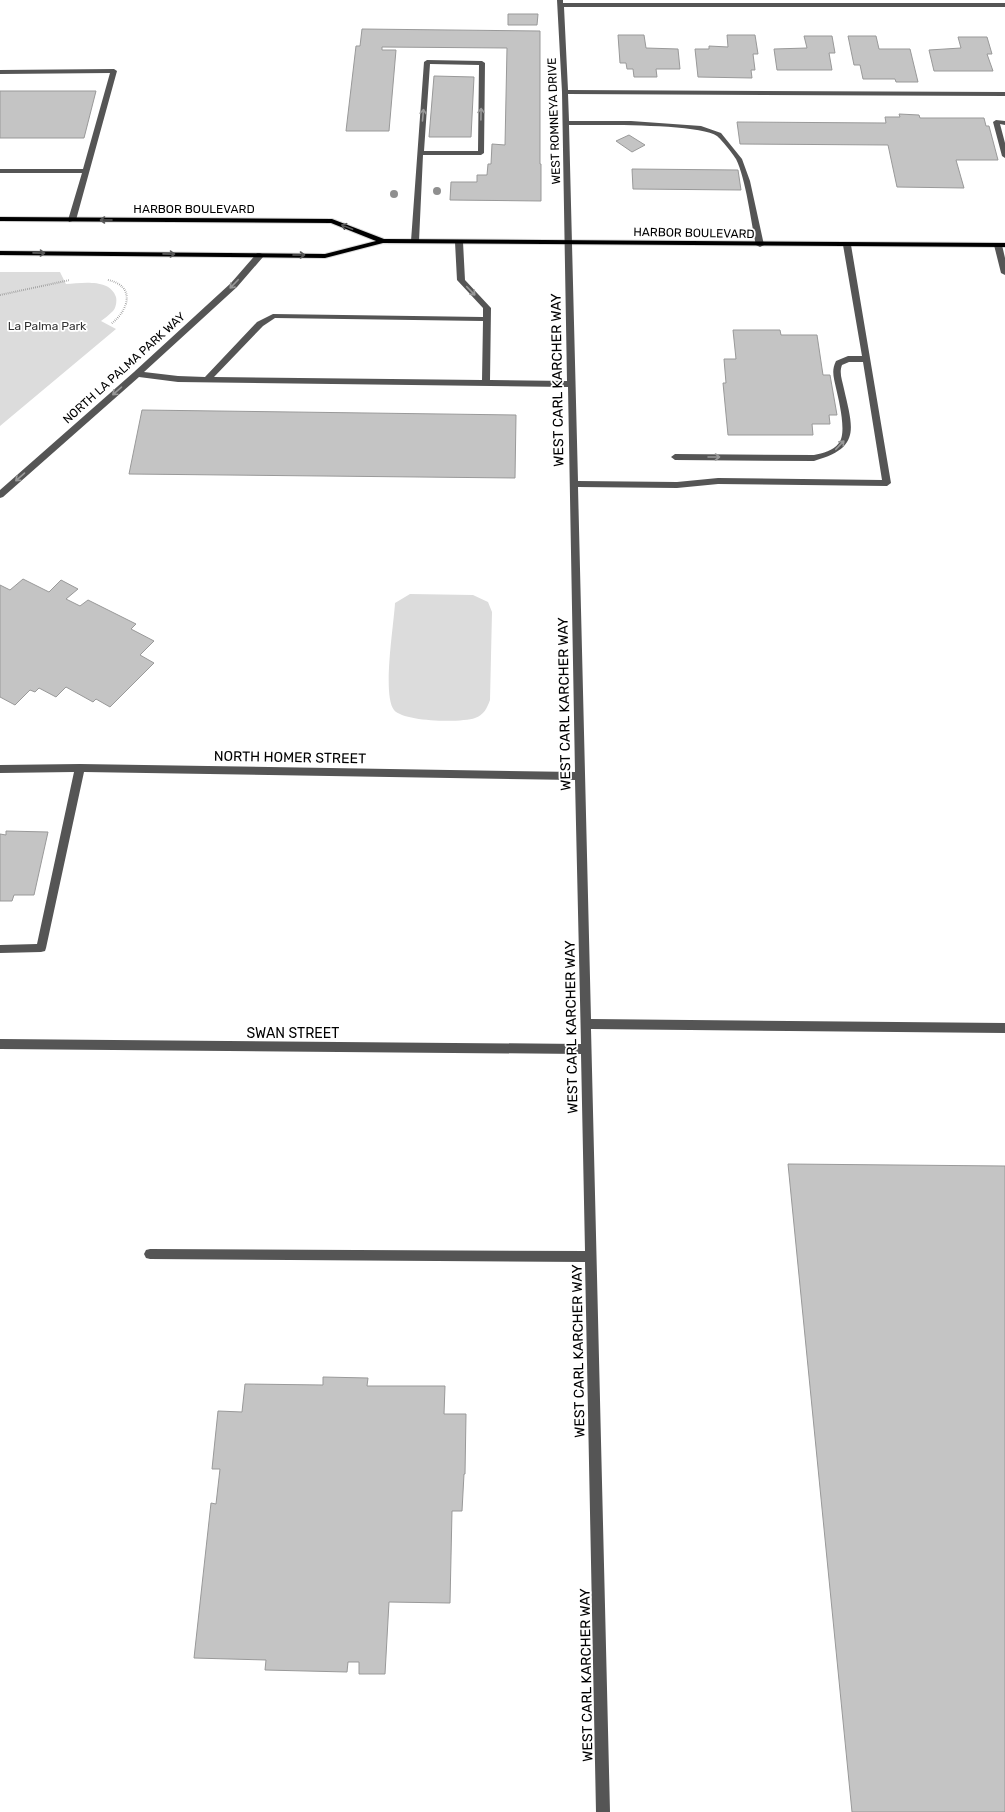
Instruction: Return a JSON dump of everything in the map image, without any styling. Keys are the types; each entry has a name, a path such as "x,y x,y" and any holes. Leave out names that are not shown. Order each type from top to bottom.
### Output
{"main road":[{"name":"HARBOR BOULEVARD","path":"0,219 332,221 383,241"},
{"name":"HARBOR BOULEVARD","path":"0,253 325,256 383,241 760,245 1001,245"}],"street":[{"path":"560,2 1005,5"},
{"name":"WEST ROMNEYA DRIVE","path":"560,2 565,92 568,242"},
{"path":"414,242 420,154 427,62 482,63 481,153 420,154"},
{"path":"0,72 114,71 72,220"},
{"path":"565,92 1005,94"},
{"path":"1005,122 996,122 1005,156"},
{"path":"565,123 631,123 677,126 701,128 719,134 739,159 746,180 760,245"},
{"path":"0,171 86,171"},
{"path":"459,242 461,280 487,308 486,383"},
{"name":"WEST CARL KARCHER WAY","path":"568,242 603,1812"},
{"path":"573,484 677,485 718,481 887,483 847,245"},
{"path":"1001,245 1005,273"},
{"name":"NORTH LA PALMA PARK WAY","path":"0,495 137,374 234,285 260,255"},
{"path":"207,379 260,324 273,316 487,319"},
{"path":"675,457 814,458 828,455 839,448 845,440 847,430 836,371 839,363 848,359 866,359"},
{"path":"137,374 178,379 571,384"},
{"path":"0,949 41,948 80,768"},
{"name":"NORTH HOMER STREET","path":"0,769 80,768 580,776"},
{"path":"585,1024 1005,1028"},
{"name":"SWAN STREET","path":"0,1044 585,1049"},
{"path":"150,1254 590,1258"}],"path":[{"path":"0,295 73,279"},
{"path":"106,280 121,285 127,290 128,298 122,314 111,324"}],"green space":[{"name":"La Palma Park","path":"0,272 60,272 66,284 94,283 108,287 113,291 116,297 116,306 114,310 101,321 116,329 0,426"},
{"path":"410,594 473,595 488,602 492,612 490,700 485,711 478,717 458,721 420,719 400,714 394,710 389,690 389,675 395,603"}],"building":[{"path":"508,14 538,14 537,25 508,25"},
{"path":"362,29 540,31 541,201 450,200 451,182 477,182 477,175 487,175 488,164 491,164 492,144 505,145 507,48 382,47 382,50 396,50 389,131 346,131 356,46 360,46"},
{"path":"618,35 644,35 646,48 678,49 680,69 656,69 657,77 634,77 633,69 627,69 626,63 620,63"},
{"path":"727,35 755,35 758,54 753,54 755,70 751,70 752,78 698,77 695,49 709,49 709,46 728,47"},
{"path":"804,36 832,36 835,53 829,53 832,70 777,70 774,49 807,48"},
{"path":"848,36 876,36 879,49 910,49 918,82 896,82 895,79 863,79 860,65 854,65"},
{"path":"958,37 987,37 992,54 987,54 993,71 934,71 929,50 961,48"},
{"path":"434,76 474,77 471,137 429,137"},
{"path":"0,91 96,91 84,138 0,138"},
{"path":"899,114 919,115 920,118 984,118 986,126 989,126 998,160 956,160 964,188 897,187 888,145 740,144 737,122 886,123 885,117 900,117"},
{"path":"629,135 645,145 632,152 616,141"},
{"path":"632,169 738,170 741,190 633,189"},
{"path":"733,330 780,330 781,335 817,335 823,375 830,375 837,415 829,415 830,424 812,424 813,435 728,435 723,383 726,383 724,359 736,359"},
{"path":"142,410 516,415 515,478 129,474"},
{"path":"23,579 49,592 61,580 78,589 66,599 80,606 88,600 136,624 131,629 154,641 140,655 154,663 110,707 96,699 93,702 66,687 56,697 39,688 35,692 30,690 15,705 0,697 0,585 10,590"},
{"path":"6,831 48,832 34,895 14,895 12,901 0,901 0,834 6,835"},
{"path":"788,1164 1005,1166 1005,1812 852,1812"},
{"path":"323,1377 368,1378 367,1386 445,1386 444,1414 466,1414 465,1474 462,1511 452,1511 450,1603 389,1602 385,1674 359,1674 359,1662 348,1662 347,1672 265,1670 266,1660 194,1658 211,1503 216,1504 220,1469 212,1469 218,1411 242,1412 245,1384 323,1385"}]}
